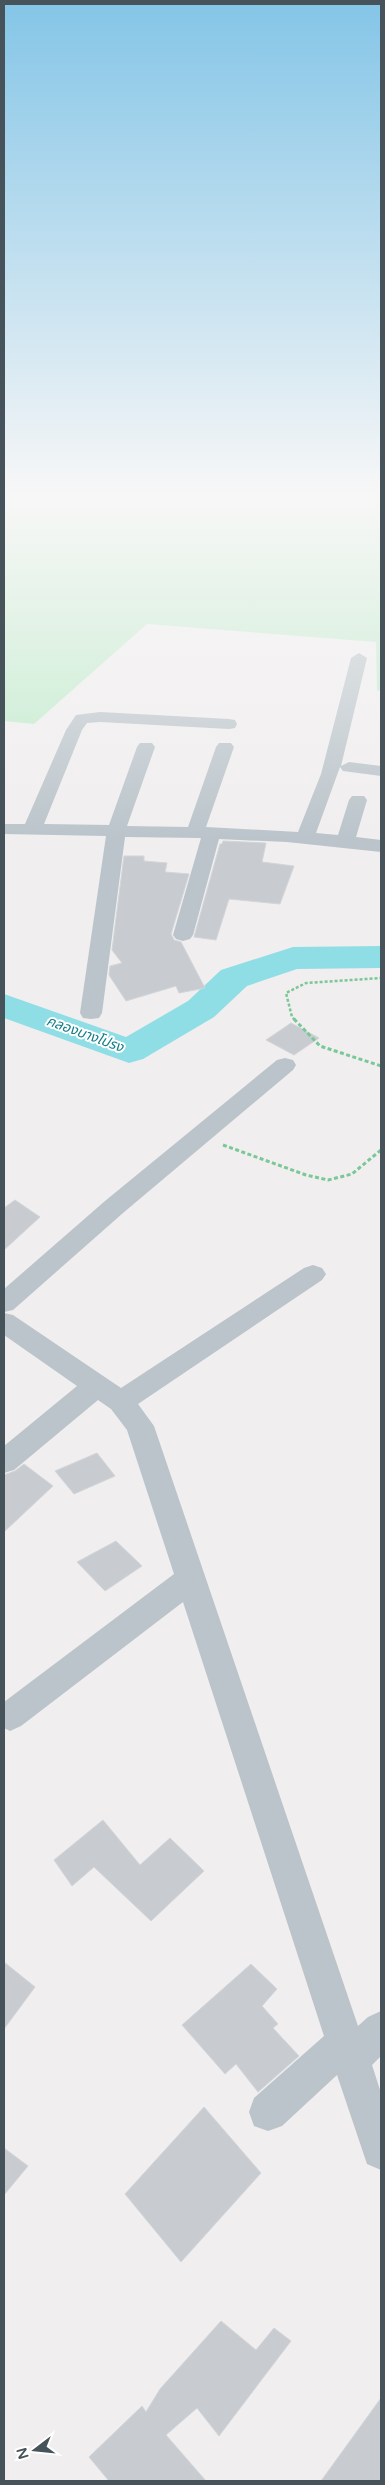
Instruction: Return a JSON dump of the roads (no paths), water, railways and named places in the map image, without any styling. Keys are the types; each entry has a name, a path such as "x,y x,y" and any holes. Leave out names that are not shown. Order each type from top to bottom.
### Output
{"street":[{"path":"305,837 330,774 359,658"},
{"path":"154,721 162,704"},
{"path":"32,830 78,722 89,717 229,724"},
{"path":"91,1013 116,832 146,747"},
{"path":"183,935 203,833 225,747"},
{"path":"349,767 381,771"},
{"path":"346,841 358,800"},
{"path":"4,829 305,837 381,846"},
{"path":"4,1303 285,1065"},
{"path":"121,1402 313,1274"},
{"path":"4,1322 121,1402 140,1426 381,2150"},
{"path":"4,1462 97,1385"},
{"path":"10,1716 190,1578"},
{"path":"268,2112 348,2051 381,2030"}],"waterway":[{"name":"คลองบางโปรง","path":"4,1005 129,1051 201,1009 234,978 293,958 381,957"}]}
